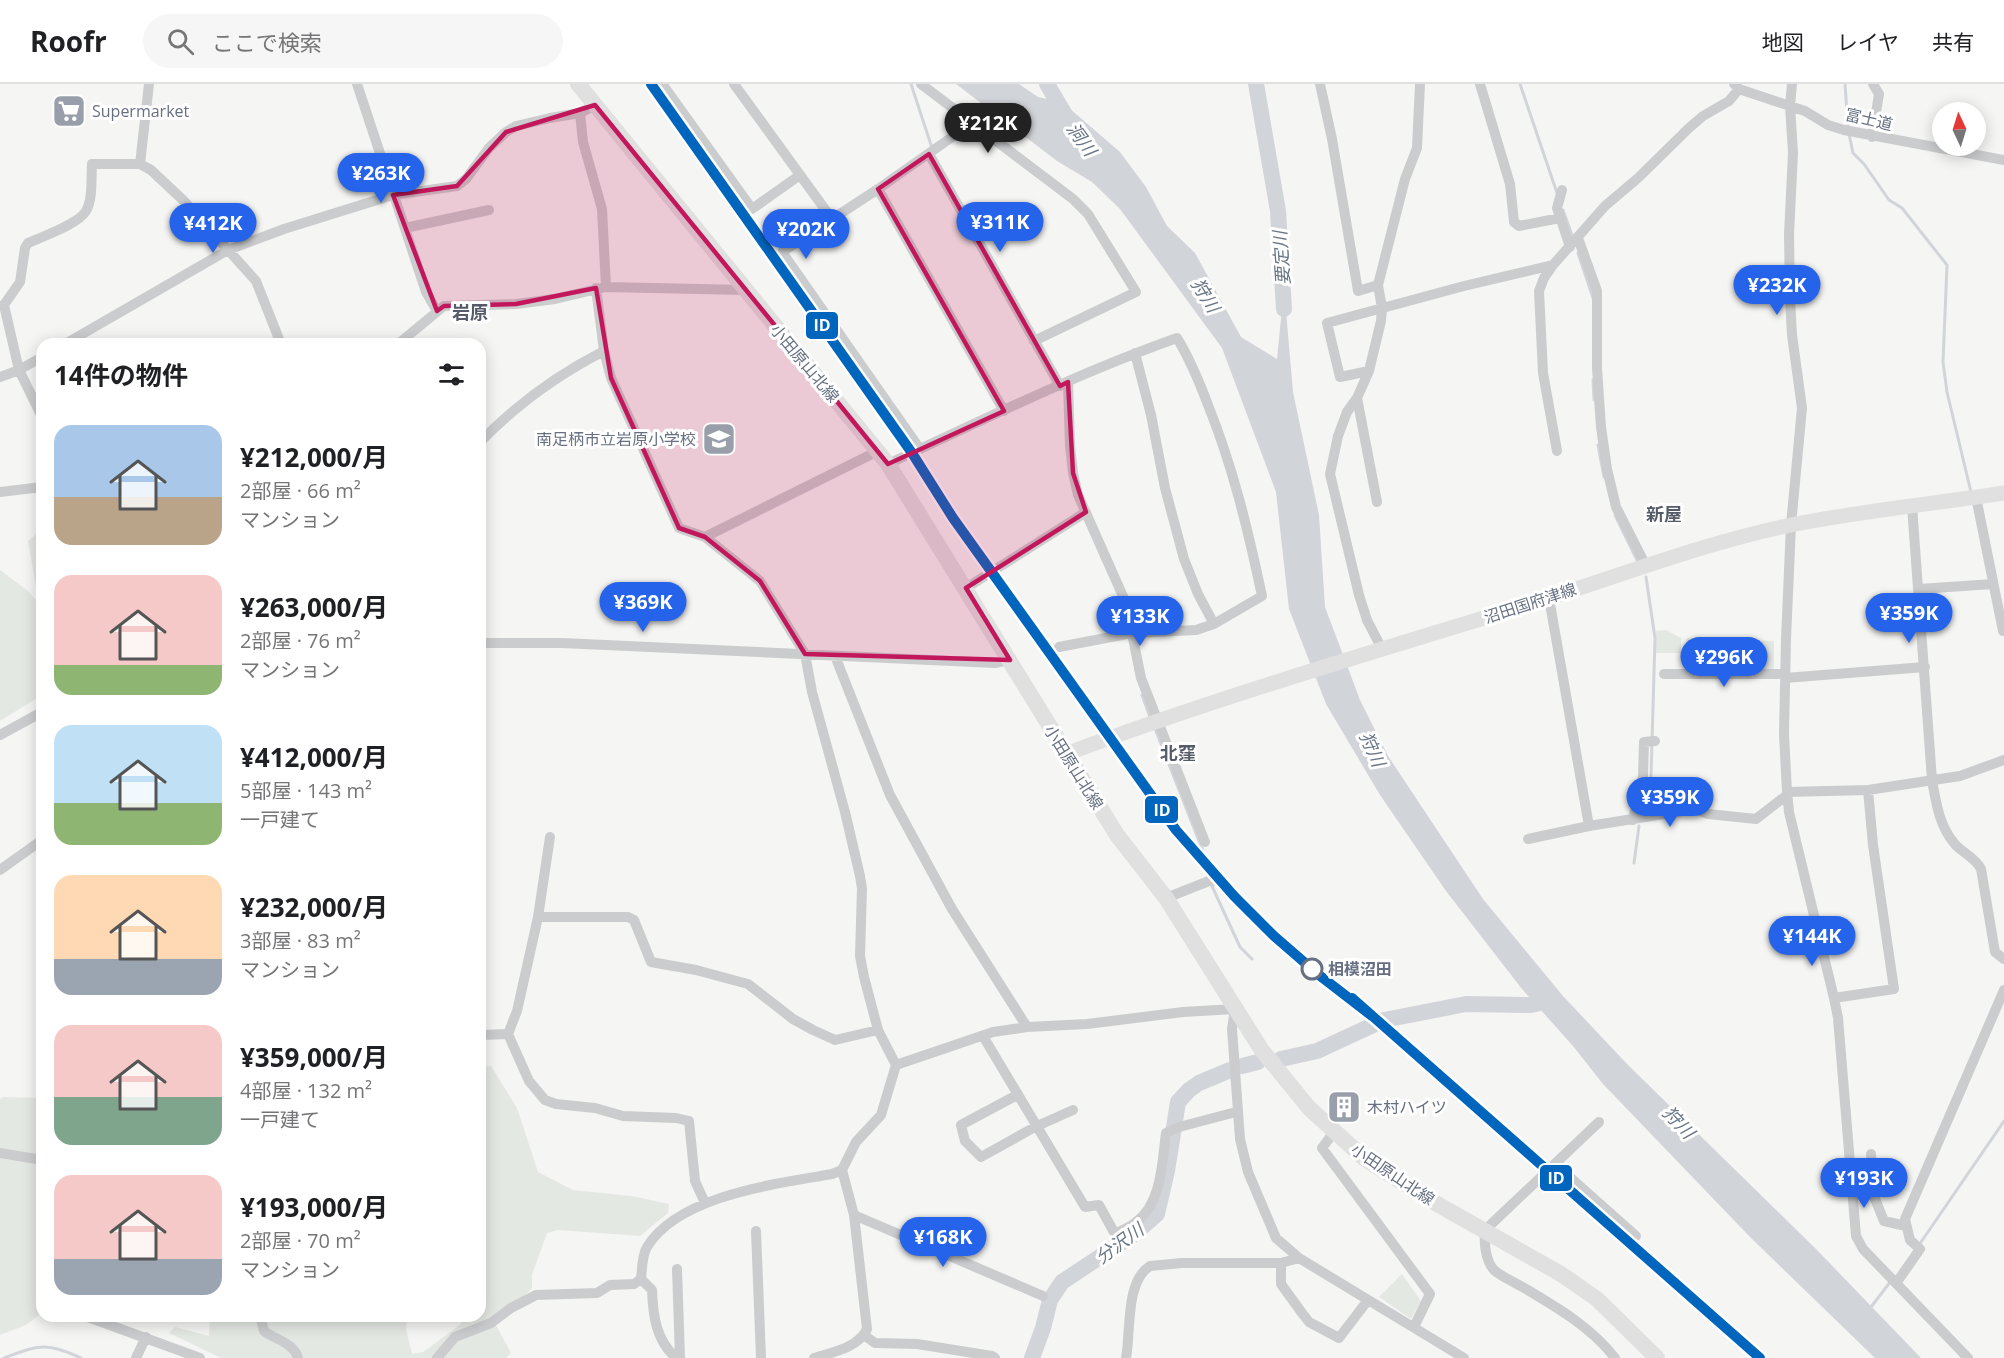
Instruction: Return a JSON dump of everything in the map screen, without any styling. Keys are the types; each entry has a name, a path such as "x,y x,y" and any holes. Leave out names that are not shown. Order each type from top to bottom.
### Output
{"main road":[{"name":"小田原山北線","path":"578,84 587,109 745,290 883,457 1117,835 1166,898 1262,1049 1309,1108 1365,1159 1430,1200 1561,1274 1597,1299 1657,1358"},
{"name":"沼田国府津線","path":"1066,754 1159,721 1382,649 1717,544 1791,525 2004,493"}],"street":[{"path":"140,164 149,84"},
{"path":"357,84 426,292 437,311"},
{"path":"734,84 832,219"},
{"path":"921,84 1073,199 1088,214 1136,292 1034,341"},
{"path":"1320,84 1358,291 1378,285"},
{"path":"1382,649 1359,595 1330,474 1338,436 1347,412 1357,398 1369,371 1381,321 1382,308 1378,285 1405,178 1417,148 1420,84"},
{"path":"1480,84 1510,184 1514,222 1519,226 1560,218"},
{"path":"1792,84 1790,106 1793,153 1789,234 1791,308 1792,335 1802,408 1791,525 1785,676 1784,734 1789,812 1834,998 1841,1053 1856,1236 1863,1249 1968,1358"},
{"path":"1872,137 1879,94 1873,84"},
{"path":"663,86 752,209 800,175"},
{"path":"1557,451 1542,373 1539,291 1544,278 1605,206 1703,116 1729,101 1737,86"},
{"name":"富士道","path":"1737,86 1805,111 1828,125 1849,131 2004,160"},
{"path":"75,338 228,250 284,229 393,195 456,186 466,179 489,148 516,126 587,109 583,142 602,209 601,288 604,351 611,378 679,528 705,537 760,581 805,654 812,692 860,876 862,888 860,956 878,1030 897,1065 881,1115 856,1142 842,1170 832,1174 772,1185 705,1203 673,1220 646,1249 641,1279 634,1284 610,1285 597,1293 536,1295 511,1308 491,1323 455,1337 437,1358"},
{"path":"920,449 782,252 878,189 972,123"},
{"path":"929,154 1034,341 1064,384 1073,473 1078,495 1126,603 1141,678 1205,842"},
{"path":"36,405 19,370 2,306 20,282 25,248 28,243 66,226 85,214 89,205 92,164 140,164 152,170 184,201 256,281 279,338"},
{"path":"878,189 1004,411"},
{"path":"1562,190 1557,208 1570,247"},
{"path":"405,228 489,210"},
{"path":"1578,238 1597,291 1597,368 1601,427 1607,469 1616,507 1646,566"},
{"path":"1369,371 1340,377 1327,322 1553,265"},
{"path":"405,338 444,306 516,304 555,299 601,288 745,290"},
{"path":"705,537 883,457 920,449 1135,353 1177,338 1191,360 1217,426 1238,489 1262,596 1214,624 1196,630 1132,633 1059,647"},
{"path":"486,436 506,415 537,391 568,369 604,351"},
{"path":"1135,353 1151,415 1165,488 1184,559 1214,624"},
{"path":"0,378 36,360"},
{"path":"1357,398 1377,502"},
{"path":"0,492 36,489"},
{"path":"1976,497 2003,631"},
{"path":"1912,506 1932,780 1936,806 1942,824 1953,842 1982,868 1995,952 2004,959"},
{"path":"966,588 1086,512"},
{"path":"1919,589 1993,584"},
{"path":"1549,598 1589,826"},
{"path":"486,643 562,643 995,663 1010,660"},
{"path":"835,656 890,795 952,909 1027,1027"},
{"path":"1664,674 1785,676 1924,668"},
{"path":"0,735 36,715"},
{"path":"1633,820 1643,776 1644,742 1651,742"},
{"path":"1528,839 1589,826 1695,809 1708,814 1756,819 1787,793 1868,790 1971,773 2004,760"},
{"path":"1834,998 1894,989 1868,790"},
{"path":"550,837 538,917 517,1011 508,1034 529,1081 545,1100 556,1104 595,1108 623,1116 676,1118 689,1121 695,1181 705,1203"},
{"path":"0,870 36,844"},
{"path":"1166,898 1209,881 1215,881"},
{"path":"538,917 628,917 634,920 651,962 696,970 748,984 793,1019 836,1040 878,1030"},
{"path":"1897,1282 1920,1249 1910,1240 1905,1219 2004,990"},
{"path":"897,1065 983,1036 1027,1027 1087,1024 1183,1012 1235,1009 1232,1029 1236,1112 1240,1139 1248,1172 1276,1238 1299,1258 1464,1358"},
{"path":"486,1035 508,1034"},
{"path":"983,1036 1035,1127 1085,1207 1099,1205 1115,1234 1136,1222 1153,1203 1160,1176 1166,1133 1179,1127 1236,1112"},
{"path":"1017,1095 961,1125 965,1141 981,1157 1035,1127 1072,1110"},
{"path":"1599,1122 1485,1230 1484,1242 1485,1251 1494,1270 1550,1303 1581,1325 1615,1358"},
{"path":"1334,1132 1322,1148 1430,1294 1414,1327"},
{"path":"0,1153 36,1159"},
{"path":"1871,1154 1873,1194 1884,1221 1906,1227"},
{"path":"1555,1164 1636,1236"},
{"path":"814,1358 847,1348 864,1335 867,1329 855,1215 842,1170"},
{"path":"855,1215 1043,1296"},
{"path":"756,1231 761,1358"},
{"path":"1126,1358 1129,1316 1134,1292 1145,1269 1158,1264 1281,1263 1299,1258"},
{"path":"1281,1263 1281,1284 1302,1313 1310,1322 1339,1338 1368,1300"},
{"path":"676,1269 678,1358"},
{"path":"641,1279 652,1290 653,1314 660,1339 678,1358"},
{"path":"102,1322 200,1358"},
{"path":"262,1322 264,1331 291,1346 298,1358"},
{"path":"864,1335 875,1343 918,1344 994,1358"},
{"path":"136,1358 146,1337"}],"highlighted area":[{"path":"595,105 888,464 1004,411 878,189 929,154 1060,386 1068,382 1073,473 1086,512 966,588 1010,660 805,654 760,581 705,537 679,528 611,378 596,288 516,304 444,306 437,311 393,195 457,186 506,132"}],"shaded area":[{"path":"36,534 36,587 28,541"},
{"path":"0,570 28,591 36,600 36,699 0,721"},
{"path":"1666,630 1681,638 1681,653 1656,653 1656,631"},
{"path":"1688,638 1774,641 1774,670 1686,670 1686,640"},
{"path":"491,1066 517,1108 538,1172 573,1190 632,1196 669,1204 668,1213 640,1236 558,1230 547,1233 532,1275 532,1288 496,1325 511,1353 506,1358 221,1358 169,1333 175,1327 209,1336 210,1322 407,1322 412,1354 423,1352 461,1324 460,1322 486,1322 486,1067"},
{"path":"3,1097 36,1098 36,1318 26,1325 0,1335 0,1099"},
{"path":"1402,1274 1421,1301 1411,1319 1379,1297"}],"water":[{"name":"狩川","path":"956,84 1019,84 1038,97 1062,102 1120,152 1146,187 1167,226 1195,253 1241,337 1277,359 1284,288 1293,392 1319,515 1325,607 1360,700 1388,756 1483,899 1563,996 1627,1064 1817,1250 1921,1358 1875,1358 1751,1238 1603,1084 1573,1046 1522,989 1446,891 1380,795 1326,704 1289,609 1276,492 1222,348 1120,209 1092,182 1057,161"}],"waterway":[{"path":"911,84 932,148"},
{"name":"洞川","path":"1047,84 1067,118"},
{"name":"要定川","path":"1256,84 1278,211 1284,309"},
{"path":"1520,84 1557,193"},
{"path":"1845,84 1848,127"},
{"path":"1849,134 1853,153 1864,164 1889,200 1902,208 1947,265 1943,362 1947,392 1971,492"},
{"path":"1563,210 1573,238"},
{"path":"1578,253 1593,298"},
{"path":"1593,380 1594,400"},
{"path":"1598,445 1604,477"},
{"path":"1615,515 1637,560"},
{"path":"1641,812 1651,776 1655,638 1646,577"},
{"path":"1142,695 1150,717"},
{"path":"1154,726 1203,851 1208,878"},
{"path":"1634,863 1639,826"},
{"path":"1211,884 1240,947 1252,959"},
{"name":"分沢川","path":"1281,1059 1317,1051 1384,1020 1466,1004 1531,1005 1553,1000"},
{"name":"分沢川","path":"1242,1066 1258,1062"},
{"name":"分沢川","path":"1032,1358 1050,1300 1062,1282 1133,1235 1157,1214 1167,1171 1178,1102 1199,1083 1230,1070"},
{"path":"1919,1245 2004,1121"},
{"path":"1871,1307 1891,1281"},
{"name":"分沢川","path":"4,1358 42,1347 59,1349 81,1358"}],"transit line":[{"name":"ID","path":"651,84 912,453 953,518 1176,830 1234,896 1274,936 1372,1016"},
{"name":"ID","path":"1352,998 1760,1358"}],"place":[{"name":"Supermarket","path":"69,111"},
{"name":"南足柄市立岩原小学校","path":"719,439"},
{"name":"相模沼田","path":"1312,969"},
{"name":"木村ハイツ","path":"1344,1107"}],"district":[{"name":"岩原","path":"470,312"},
{"name":"新屋","path":"1664,514"},
{"name":"北窪","path":"1178,753"}]}
